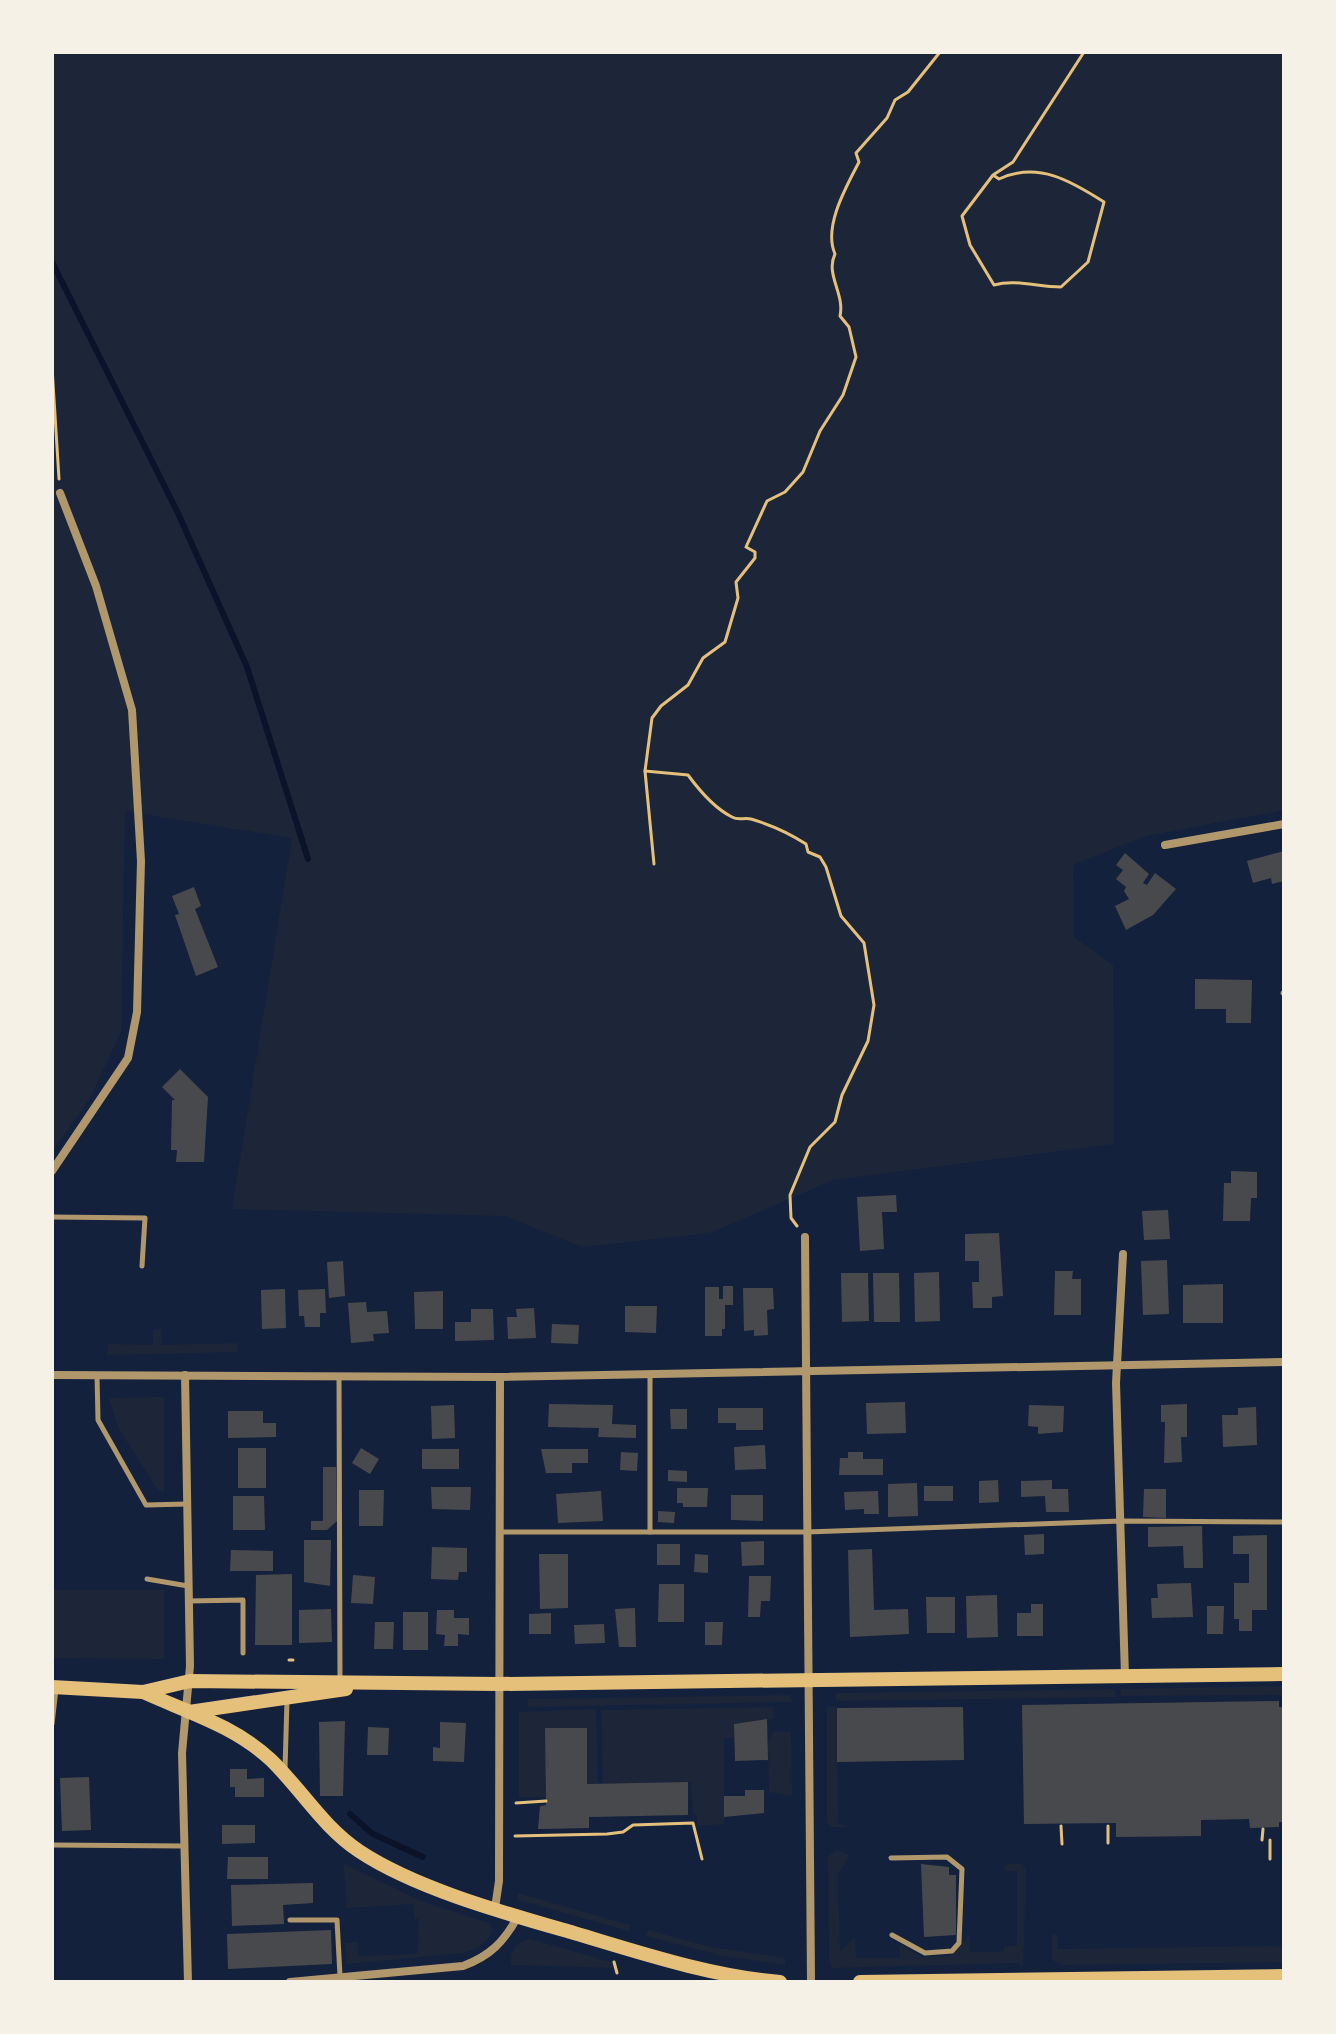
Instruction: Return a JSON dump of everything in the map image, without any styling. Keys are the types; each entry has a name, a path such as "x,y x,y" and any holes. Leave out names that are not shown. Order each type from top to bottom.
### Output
{"main road":[{"path":"54,1687 143,1692 190,1681 499,1684 1284,1674"},
{"path":"189,1712 370,1684"},
{"path":"143,1692 228,1728 254,1746 334,1833 363,1854 518,1916 675,1962 780,1982"},
{"path":"860,1982 1284,1976"}],"street":[{"path":"52,1171 128,1058 137,1012 141,861 132,710 96,586 60,493"},
{"path":"1165,845 1284,824"},
{"path":"805,1237 811,1982"},
{"path":"1123,1254 1117,1366 1125,1676"},
{"path":"52,1375 500,1377 1284,1362"},
{"path":"185,1375 190,1681 189,1712 182,1753 188,1982"},
{"path":"495,1908 501,1532 500,1377"},
{"path":"290,1982 463,1966 485,1958 499,1945 518,1916"}],"lane":[{"path":"52,1217 145,1218 142,1266"},
{"path":"650,1373 650,1532"},
{"path":"97,1374 98,1420 146,1505 187,1504"},
{"path":"339,1376 341,1683"},
{"path":"501,1532 807,1532 1121,1521 1284,1522"},
{"path":"147,1579 188,1586"},
{"path":"189,1601 243,1600 243,1653"},
{"path":"52,1724 54,1687"},
{"path":"283,1774 287,1699"},
{"path":"52,1845 184,1846"},
{"path":"891,1858 947,1857 962,1869 959,1943 952,1951 925,1953 892,1935"},
{"path":"290,1920 337,1920 340,1977"}],"path":[{"path":"654,864 645,771 652,718 661,706 688,685 703,658 725,642 738,598 736,582 755,558 755,552 746,547 767,501 785,492 803,472 820,431 843,395 856,357 849,327 840,316 843,301 833,277 835,254 830,235 838,205 859,162 856,153 887,118 895,100 908,92 940,52"},
{"path":"993,175 999,179 1019,170 1065,178 1104,202 1088,262 1061,287 1029,287 1012,280 994,285 970,245 962,216 993,175 1013,162 1084,52"},
{"path":"52,367 60,493"},
{"path":"645,771 688,775 700,794 732,818 751,819 806,844 808,852 820,857 832,877 831,885 841,916 864,943 874,1005 868,1041 842,1095 835,1122 810,1147 790,1195 791,1218 805,1237"},
{"path":"516,1803 546,1801"},
{"path":"515,1836 607,1834 623,1832 633,1825 693,1823 702,1859"},
{"path":"1061,1826 1062,1844"},
{"path":"1108,1826 1108,1843"},
{"path":"1262,1840 1263,1829"},
{"path":"1270,1840 1270,1859"}],"shaded area":[{"path":"52,52 1284,52 1284,810 1146,836 1073,865 1074,937 1113,965 1114,1144 833,1180 710,1233 582,1247 505,1216 232,1209 292,838 125,811 121,1032 91,1096 52,1152"},
{"path":"161,1329 162,1345 237,1343 238,1352 107,1355 108,1344 153,1345 153,1330"},
{"path":"164,1397 164,1492 158,1490 119,1429 109,1398"},
{"path":"52,1590 164,1590 164,1659 52,1658"},
{"path":"1284,1686 1284,1695 1120,1696 1121,1689"},
{"path":"1115,1689 1115,1697 836,1701 836,1693"},
{"path":"789,1695 793,1702 528,1707 528,1699"},
{"path":"827,1706 837,1707 838,1824 853,1827 832,1827 827,1822"},
{"path":"773,1707 773,1719 734,1724 734,1737 724,1739 724,1824 697,1826 697,1815 693,1815 691,1782 603,1784 601,1710"},
{"path":"596,1709 598,1784 587,1784 586,1728 545,1728 545,1797 519,1797 519,1712"},
{"path":"774,1731 791,1732 792,1796 769,1792 768,1743"},
{"path":"837,1850 850,1855 838,1875 840,1951 855,1938 856,1958 900,1958 900,1944 922,1957 950,1956 969,1935 970,1952 1003,1952 1005,1946 1017,1946 1017,1871 1004,1871 1006,1864 1022,1864 1026,1870 1023,1966 1020,1963 832,1968 829,1959 828,1856"},
{"path":"344,1864 421,1901 488,1923 493,1929 491,1934 481,1945 463,1953 346,1964 345,1943 358,1942 359,1956 417,1954 419,1919 415,1919 413,1904 346,1908"},
{"path":"518,1893 630,1925 629,1931 518,1900"},
{"path":"648,1930 711,1947 785,1958 785,1965 719,1955 646,1936"},
{"path":"1057,1934 1058,1949 1281,1946 1283,1962 1063,1965 1052,1960 1052,1935"},
{"path":"530,1939 612,1962 615,1968 511,1965 515,1948"}],"building":[{"path":"1284,851 1284,881 1272,884 1271,878 1253,883 1247,861"},
{"path":"1125,853 1149,874 1143,883 1147,885 1155,873 1176,889 1153,915 1126,930 1115,906 1129,899 1124,891 1126,887 1116,879 1123,870 1116,865"},
{"path":"194,887 201,906 195,909 218,967 196,976 175,915 179,914 172,896"},
{"path":"1195,979 1252,980 1251,1023 1226,1023 1226,1009 1195,1009"},
{"path":"180,1069 208,1097 204,1162 176,1162 177,1150 171,1150 172,1100 175,1100 162,1087"},
{"path":"1231,1171 1257,1172 1257,1198 1251,1198 1250,1221 1223,1221 1224,1183 1231,1183"},
{"path":"896,1195 897,1212 882,1212 884,1249 860,1251 857,1197"},
{"path":"1168,1210 1170,1239 1144,1240 1142,1211"},
{"path":"999,1233 1003,1296 992,1297 992,1308 973,1308 972,1282 979,1282 979,1261 965,1261 965,1234"},
{"path":"1167,1260 1169,1314 1143,1315 1141,1261"},
{"path":"343,1261 345,1296 329,1298 327,1262"},
{"path":"1055,1271 1073,1271 1072,1279 1081,1279 1081,1315 1054,1315"},
{"path":"939,1272 940,1321 915,1322 914,1273"},
{"path":"841,1273 868,1273 869,1321 842,1322"},
{"path":"873,1273 899,1273 900,1322 874,1322"},
{"path":"1223,1284 1223,1323 1183,1323 1183,1285"},
{"path":"723,1286 733,1286 733,1305 725,1305 725,1329 722,1329 722,1336 705,1336 705,1287 719,1287 719,1299 723,1299"},
{"path":"743,1288 773,1288 774,1309 767,1310 768,1335 754,1336 754,1330 744,1331"},
{"path":"285,1289 286,1328 262,1329 261,1290"},
{"path":"325,1289 326,1313 320,1313 320,1327 305,1327 304,1316 299,1316 298,1290"},
{"path":"443,1291 443,1329 415,1329 414,1292"},
{"path":"366,1302 367,1312 387,1311 389,1333 373,1334 374,1341 351,1343 348,1303"},
{"path":"625,1306 657,1306 656,1333 625,1332"},
{"path":"534,1308 536,1338 508,1339 507,1317 517,1317 516,1309"},
{"path":"471,1309 493,1309 494,1340 455,1341 455,1322 471,1322"},
{"path":"552,1324 579,1325 578,1344 551,1343"},
{"path":"905,1402 906,1433 867,1434 866,1403"},
{"path":"549,1404 613,1405 612,1424 636,1425 636,1438 598,1437 599,1428 548,1427"},
{"path":"1187,1404 1187,1437 1181,1437 1182,1462 1164,1463 1165,1422 1161,1422 1161,1405"},
{"path":"454,1405 455,1438 432,1439 431,1406"},
{"path":"1029,1405 1064,1406 1063,1432 1038,1434 1038,1427 1028,1426"},
{"path":"1256,1407 1257,1445 1223,1447 1222,1415 1238,1415 1238,1408"},
{"path":"718,1408 763,1408 763,1430 736,1430 736,1423 718,1423"},
{"path":"670,1409 687,1409 687,1429 671,1429"},
{"path":"228,1411 263,1411 263,1423 276,1423 276,1437 228,1438"},
{"path":"765,1445 766,1469 735,1470 734,1447"},
{"path":"238,1448 266,1448 266,1488 238,1488"},
{"path":"361,1448 379,1459 370,1474 352,1463"},
{"path":"422,1449 459,1449 459,1469 422,1469"},
{"path":"541,1449 588,1449 588,1463 572,1463 572,1473 546,1473"},
{"path":"621,1452 638,1453 637,1471 620,1470"},
{"path":"848,1452 863,1452 863,1459 883,1459 883,1475 839,1475 840,1458 848,1458"},
{"path":"323,1467 336,1467 337,1521 327,1530 311,1530 311,1521 323,1521"},
{"path":"668,1470 687,1471 687,1482 668,1481"},
{"path":"998,1480 999,1502 979,1503 979,1481"},
{"path":"1052,1480 1052,1489 1068,1489 1069,1512 1046,1512 1045,1496 1021,1497 1021,1481"},
{"path":"917,1483 918,1516 888,1517 888,1484"},
{"path":"924,1486 953,1486 953,1501 924,1501"},
{"path":"431,1487 471,1487 470,1510 432,1509"},
{"path":"677,1488 708,1488 707,1507 683,1507 683,1503 677,1503"},
{"path":"1144,1489 1166,1489 1166,1518 1143,1517"},
{"path":"359,1490 384,1490 383,1526 359,1526"},
{"path":"601,1491 603,1521 558,1523 556,1494"},
{"path":"878,1491 879,1514 864,1514 864,1509 845,1510 844,1492"},
{"path":"731,1495 763,1495 763,1521 731,1520"},
{"path":"233,1496 264,1496 265,1530 233,1530"},
{"path":"658,1511 675,1512 674,1523 658,1522"},
{"path":"1202,1526 1203,1568 1184,1568 1183,1546 1148,1547 1148,1527"},
{"path":"1044,1534 1044,1554 1025,1555 1024,1535"},
{"path":"1267,1535 1267,1610 1252,1610 1252,1631 1239,1631 1239,1619 1234,1619 1234,1583 1249,1583 1249,1554 1233,1554 1233,1536"},
{"path":"304,1540 331,1540 330,1586 304,1582"},
{"path":"764,1541 764,1565 742,1566 741,1542"},
{"path":"657,1544 680,1544 680,1565 657,1565"},
{"path":"432,1547 467,1548 467,1572 459,1572 458,1580 431,1579"},
{"path":"872,1549 874,1610 908,1609 909,1634 850,1637 848,1550"},
{"path":"231,1550 273,1551 273,1571 230,1571"},
{"path":"539,1554 568,1554 568,1608 540,1609"},
{"path":"695,1554 708,1555 708,1573 694,1572"},
{"path":"292,1574 292,1645 255,1645 256,1575"},
{"path":"353,1575 375,1577 373,1604 351,1603"},
{"path":"749,1576 771,1576 770,1601 761,1601 760,1617 748,1617"},
{"path":"1191,1583 1193,1617 1152,1618 1151,1598 1158,1598 1157,1584"},
{"path":"659,1584 684,1584 684,1622 658,1622"},
{"path":"997,1595 998,1637 967,1638 966,1596"},
{"path":"926,1597 955,1597 955,1633 927,1633"},
{"path":"1031,1604 1043,1604 1043,1636 1017,1636 1017,1613 1031,1613"},
{"path":"1207,1606 1224,1606 1223,1634 1207,1634"},
{"path":"635,1608 636,1647 619,1647 615,1609"},
{"path":"331,1609 332,1642 299,1643 299,1610"},
{"path":"437,1610 454,1610 454,1618 469,1618 469,1635 458,1634 458,1646 444,1646 445,1635 436,1634"},
{"path":"403,1612 428,1612 428,1650 403,1650"},
{"path":"551,1613 551,1634 529,1634 529,1614"},
{"path":"375,1622 394,1622 393,1649 374,1649"},
{"path":"705,1622 723,1622 722,1645 705,1645"},
{"path":"604,1624 605,1643 575,1644 574,1625"},
{"path":"1279,1701 1279,1707 1284,1707 1284,1822 1279,1822 1279,1827 1250,1828 1249,1819 1201,1820 1201,1836 1116,1837 1116,1823 1024,1824 1022,1705"},
{"path":"963,1707 964,1760 837,1762 837,1708"},
{"path":"767,1719 768,1760 735,1761 734,1724"},
{"path":"345,1721 343,1796 320,1796 319,1722"},
{"path":"440,1722 466,1723 464,1762 433,1761 433,1747 440,1748"},
{"path":"368,1727 389,1728 388,1755 367,1755"},
{"path":"545,1728 587,1728 587,1784 688,1782 688,1815 589,1817 589,1828 538,1829 540,1806 546,1805"},
{"path":"230,1769 247,1769 247,1779 264,1778 264,1797 235,1797 235,1787 230,1787"},
{"path":"89,1777 91,1830 62,1831 60,1778"},
{"path":"745,1790 764,1790 764,1813 724,1817 724,1796 745,1796"},
{"path":"222,1825 255,1825 255,1843 222,1844"},
{"path":"228,1857 268,1857 268,1879 227,1879"},
{"path":"921,1864 949,1867 949,1875 956,1875 956,1935 924,1937"},
{"path":"313,1883 313,1903 283,1905 284,1924 232,1926 231,1885"},
{"path":"331,1930 332,1964 228,1969 227,1934"}],"waterway":[{"path":"52,262 177,511 247,667 308,859"},
{"path":"350,1814 373,1834 423,1857"}]}
